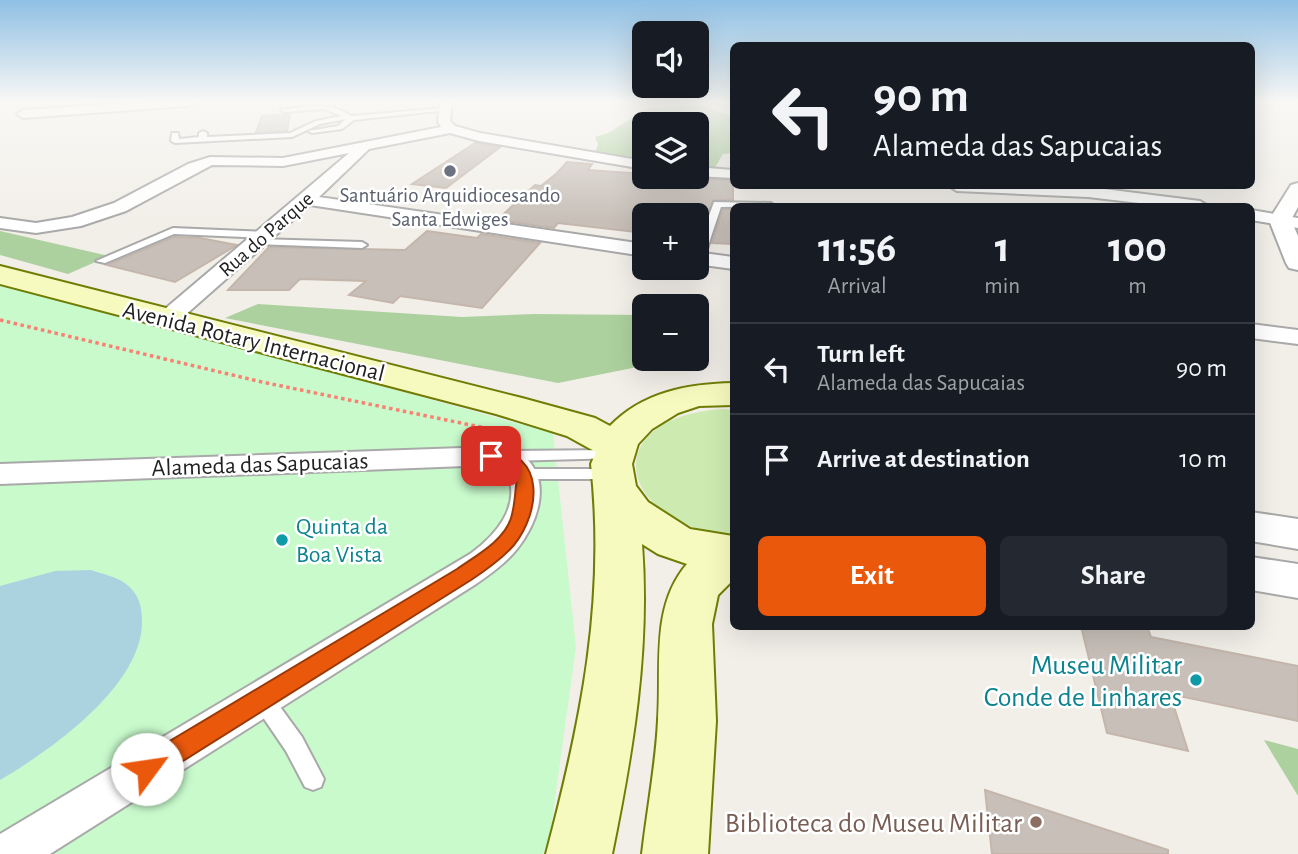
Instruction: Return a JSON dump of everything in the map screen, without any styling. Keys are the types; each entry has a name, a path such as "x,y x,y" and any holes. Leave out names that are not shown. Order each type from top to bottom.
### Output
{"main road":[{"name":"Avenida Rotary Internacional","path":"0,275 167,319 510,447 582,418 644,414"},
{"path":"579,854 600,765 619,628 619,557 614,465 627,428 644,414 689,396 730,394"},
{"name":"Avenida Rotary Internacional","path":"582,418 614,465"},
{"path":"614,465 622,501 641,521 667,538 699,550 720,566"},
{"path":"619,557 638,554 667,561 678,567 720,566"},
{"path":"675,854 687,721 686,624 720,566"}],"street":[{"path":"0,223 36,228 75,222 120,207 209,161 283,162 391,142"},
{"path":"508,142 632,163"},
{"name":"Rua do Parque","path":"167,319 363,148"},
{"path":"709,172 730,174"},
{"path":"1298,188 1289,221 1298,263"},
{"path":"1038,189 1100,193 1177,203"},
{"path":"306,200 632,248"},
{"path":"1255,216 1289,221"},
{"path":"709,260 730,263"},
{"path":"1255,332 1298,337"},
{"path":"9,854 464,575 493,554 508,539 520,521 510,447"},
{"name":"Alameda das Sapucaias","path":"0,474 510,447"},
{"path":"1255,528 1298,534"},
{"path":"1255,574 1298,582"}],"lane":[{"path":"709,227 717,204 730,204"},
{"path":"101,261 173,231 362,245"},
{"path":"510,447 614,465"},
{"path":"510,447 614,465"},
{"path":"262,699 294,744 313,779"}],"path":[{"path":"0,320 262,382 510,447"}],"green space":[{"path":"597,142 632,142 632,161 595,153"},
{"path":"709,142 730,142 730,153 723,154 714,169 709,168"},
{"path":"0,231 109,256 68,274 0,255"},
{"name":"Quinta da Boa Vista","path":"0,282 553,433 576,647 550,835 543,854 0,854"},
{"path":"258,304 462,317 534,314 632,315 632,368 558,383 225,318"},
{"path":"730,410 730,535 694,527 664,512 645,493 636,471 639,450 654,431 681,417"},
{"path":"1264,740 1298,749 1298,796"}],"water":[{"path":"91,570 123,582 137,596 142,622 138,646 127,670 90,714 43,752 0,780 0,586 55,571"}],"building":[{"name":"Santuário Arquidiocesando Santa Edwiges","path":"475,143 500,147 446,188 412,184"},
{"path":"567,162 592,164 588,170 632,173 632,189 709,189 709,179 730,180 733,200 713,200 709,210 709,203 632,203 632,232 558,223 554,228 497,220 535,185 541,186"},
{"path":"730,209 730,244 712,243 723,210"},
{"path":"427,231 477,238 481,234 540,243 482,308 400,296 393,303 349,295 366,281 300,279 289,290 228,290 269,247 405,250"},
{"path":"174,237 200,238 237,245 175,282 107,265"},
{"name":"Museu Militar Conde de Linhares","path":"1082,630 1148,630 1151,637 1298,666 1298,721 1170,694 1188,751 1107,733"},
{"name":"Biblioteca do Museu Militar","path":"985,790 1168,850 1168,854 992,854"}],"place":[{"name":"Santuário Arquidiocesando Santa Edwiges","path":"450,171"},
{"name":"Quinta da Boa Vista","path":"282,540"},
{"name":"Museu Militar Conde de Linhares","path":"1196,680"},
{"name":"Biblioteca do Museu Militar","path":"1036,822"}],"route":[{"path":"147,769 464,575 493,554 508,539 520,521 525,478 518,466 500,456 491,456"}]}
